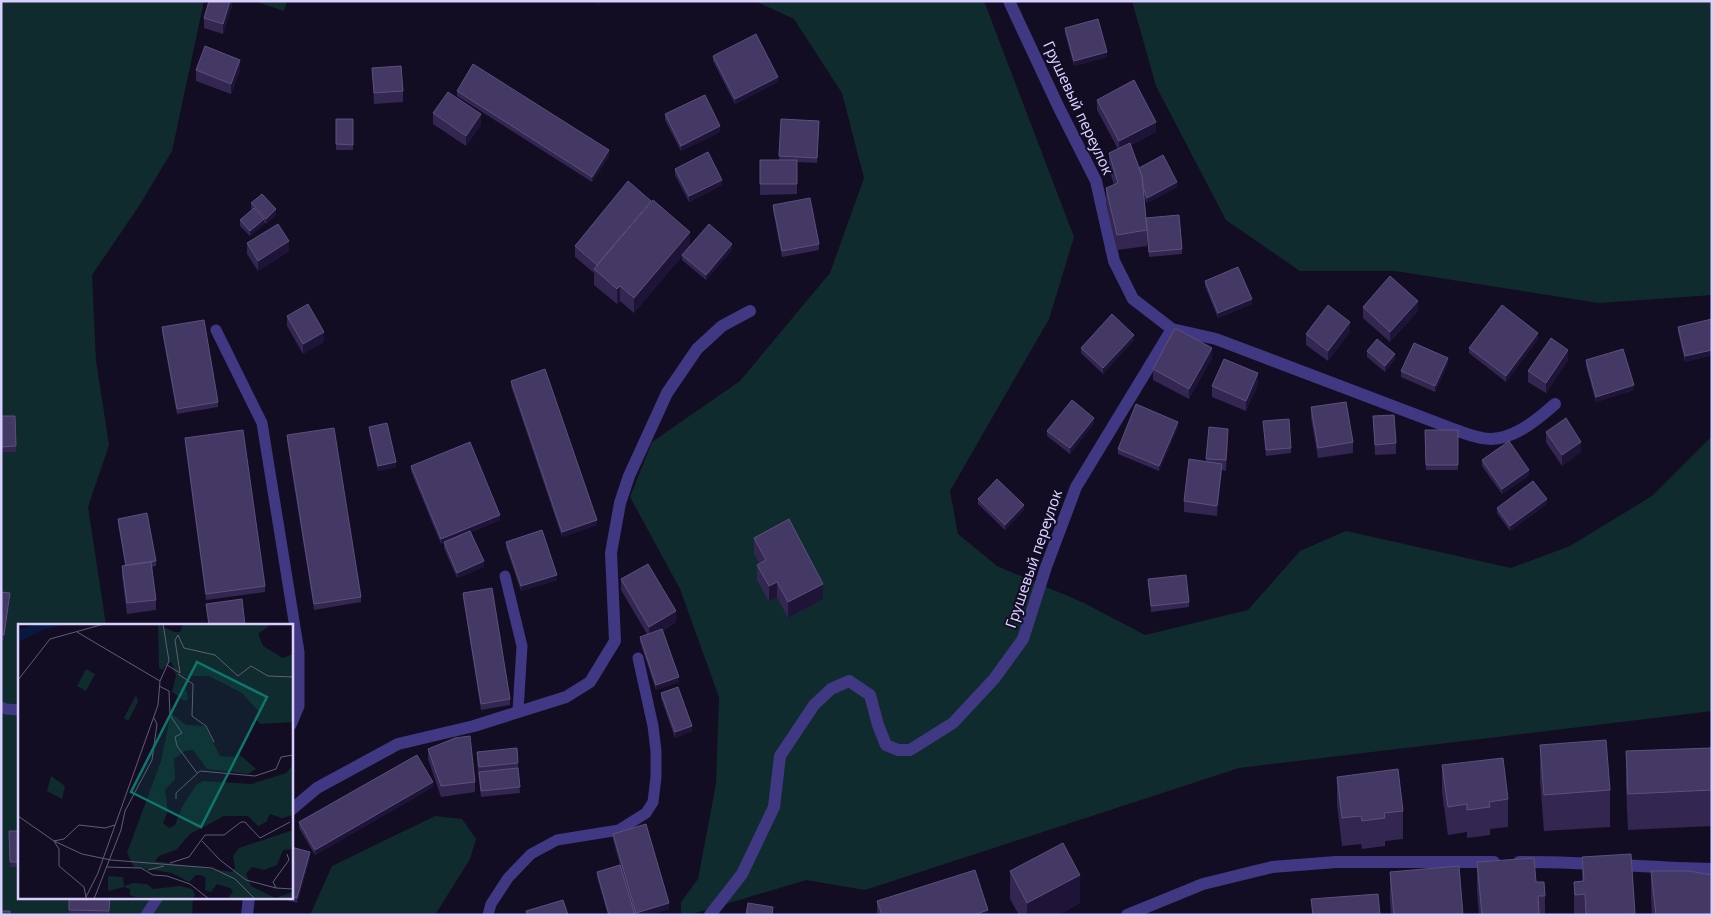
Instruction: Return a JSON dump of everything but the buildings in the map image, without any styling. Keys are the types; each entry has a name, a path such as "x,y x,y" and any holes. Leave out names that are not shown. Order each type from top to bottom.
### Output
{"street":[{"name":"Грушевый переулок","path":"1009,1 1059,108 1096,181 1114,261 1133,299 1172,329 1216,340 1448,428 1483,439 1500,438 1520,430 1540,418 1555,404"},
{"path":"292,809 318,788 398,744 474,726 566,697 590,682 615,641 611,554 620,503 629,476 668,393 697,349 722,326 750,311"},
{"name":"Грушевый переулок","path":"710,915 742,874 774,807 780,756 814,705 831,689 849,680 870,695 878,725 886,745 898,750 910,750 953,723 994,679 1023,639 1046,567 1076,488 1172,329"},
{"path":"1127,915 1203,884 1281,866 1336,862 1462,863 1552,861 1712,869"},
{"path":"247,915 249,898"}],"lane":[{"path":"216,330 262,423 299,652 299,706 292,723"},
{"path":"505,576 522,646 518,711"},
{"path":"488,915 491,904 508,878 530,854 557,840 619,830 646,813 653,802 656,751 653,726 638,658"},
{"path":"1,707 18,710"},
{"path":"146,915 157,898"}],"green space":[{"path":"1,1 204,1 172,151 139,206 92,275 96,361 109,445 88,507 106,624 18,624 18,898 193,898 192,915 1,915"},
{"path":"254,1 287,1 284,11"},
{"path":"755,1 984,1 1074,237 1049,319 950,491 958,534 997,566 1084,603 1145,635 1248,610 1300,551 1346,531 1511,568 1570,546 1652,496 1712,436 1712,711 1239,768 865,890 806,880 689,915 681,915 681,902 698,879 716,784 719,697 680,589 630,497 652,442 740,381 830,273 864,178 842,93 794,19"},
{"path":"1132,1 1712,1 1712,295 1599,303 1395,271 1300,271 1226,220 1156,86"},
{"path":"435,816 462,819 476,839 470,859 435,915 310,915 332,866"}]}
